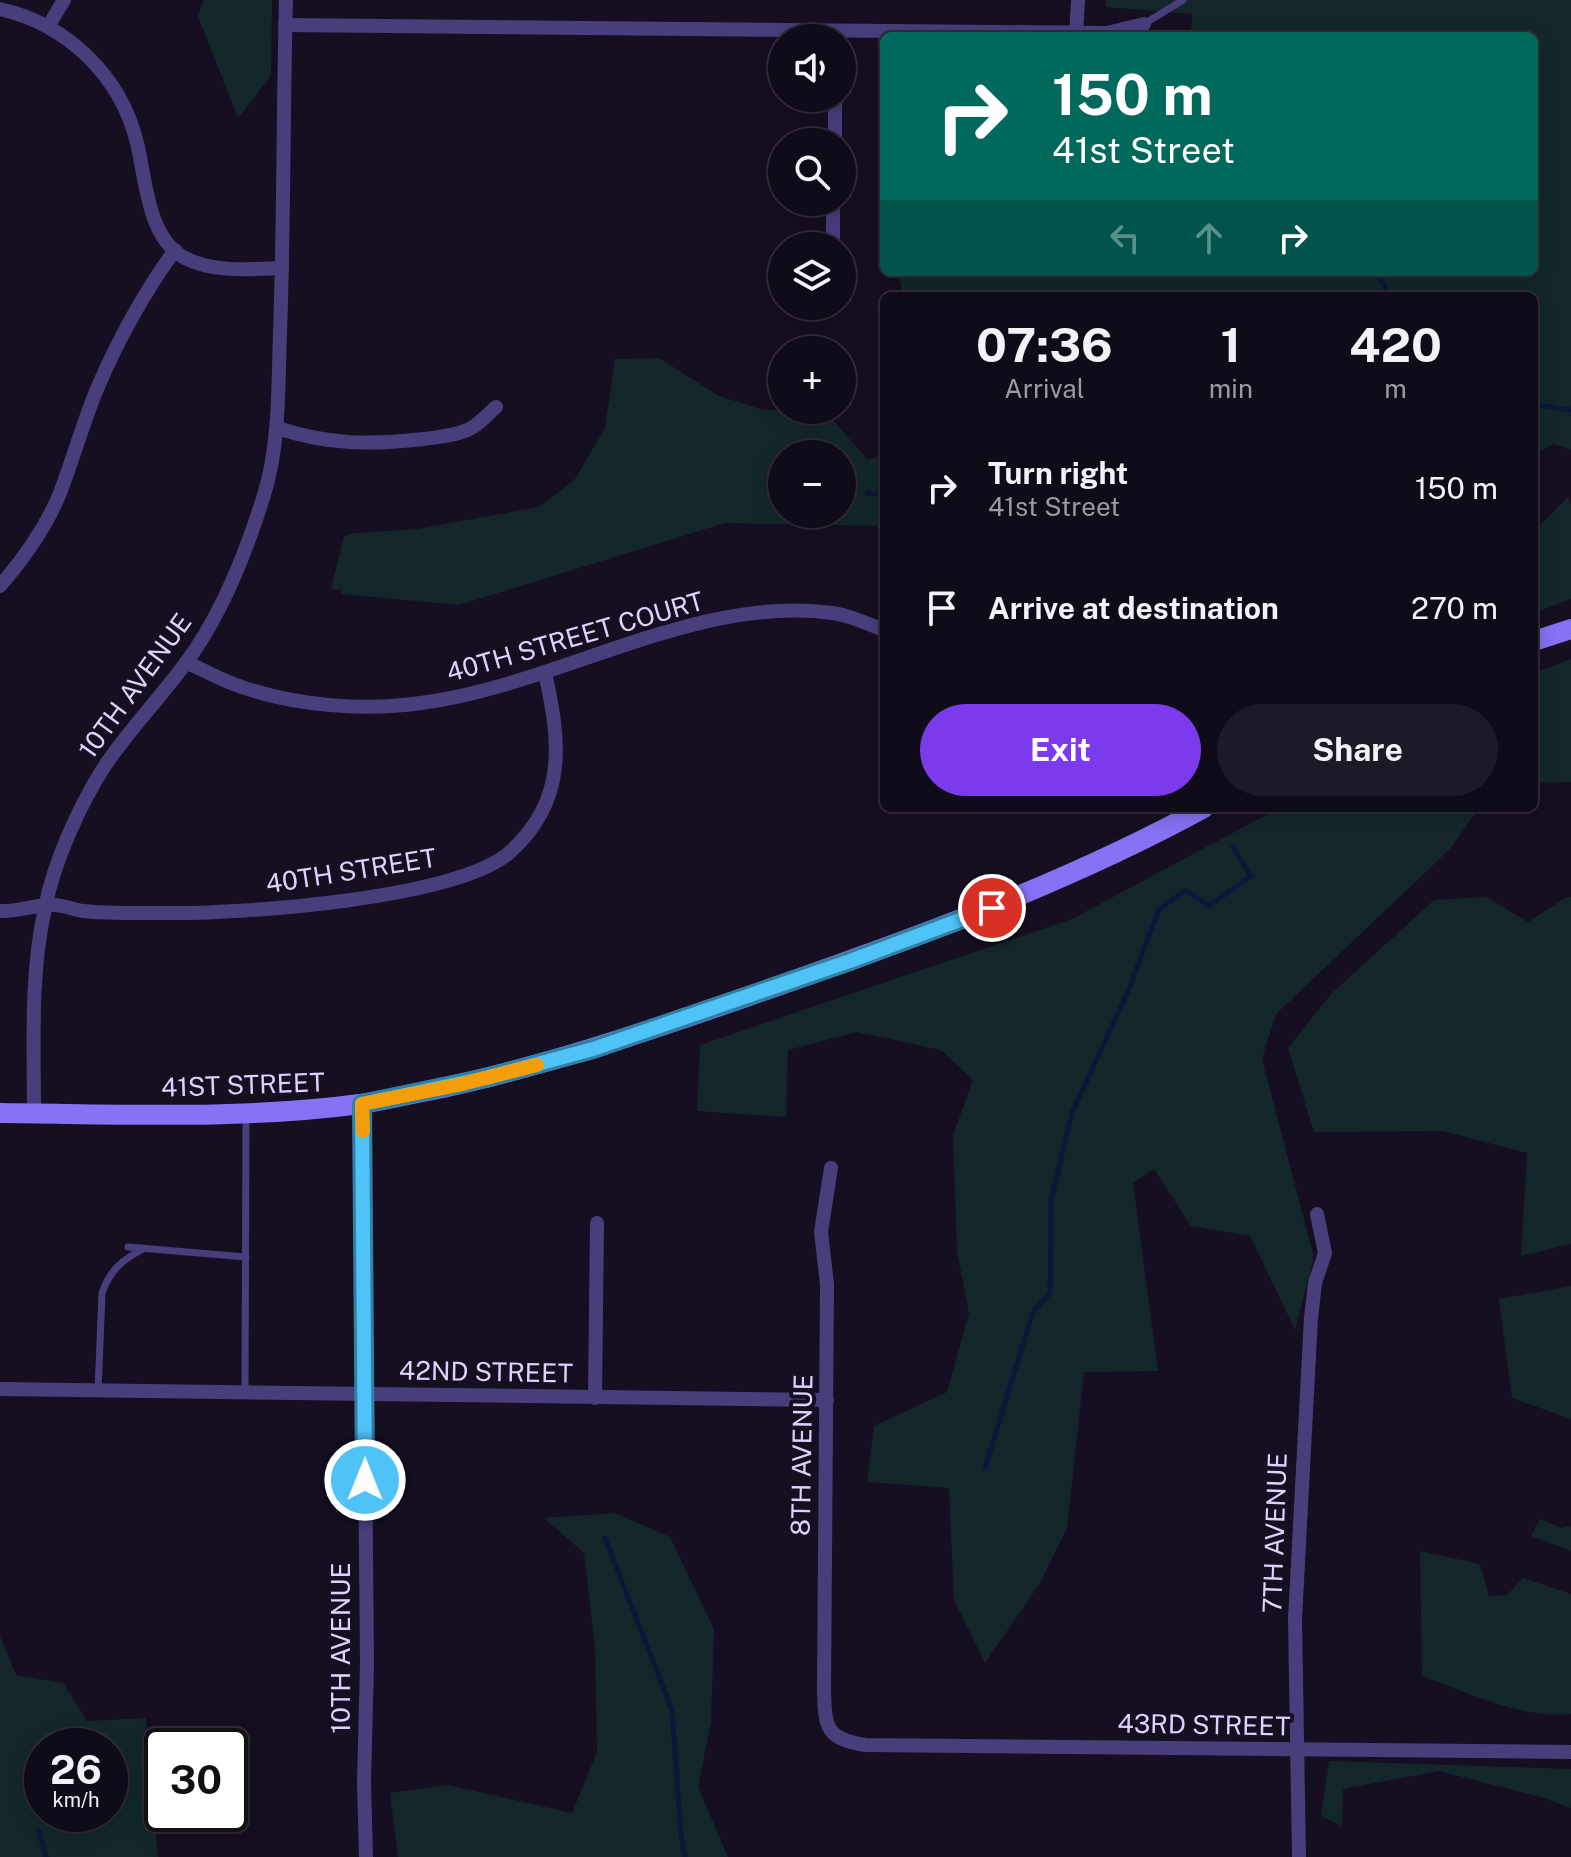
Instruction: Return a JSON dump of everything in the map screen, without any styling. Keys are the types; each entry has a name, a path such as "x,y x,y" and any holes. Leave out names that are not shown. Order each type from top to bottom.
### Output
{"street":[{"path":"49,25 64,0"},
{"name":"10TH AVENUE","path":"34,1113 35,982 45,906 78,816 105,766 187,663 227,590 266,491 277,428 286,0"},
{"path":"1076,32 1078,0"},
{"path":"0,9 49,25 85,54 104,75 119,97 134,134 147,200 154,219 175,250 185,258 220,268 282,268"},
{"path":"1111,32 1144,24"},
{"path":"285,25 768,34"},
{"path":"856,35 880,35"},
{"path":"0,586 37,538 59,496 96,393 119,340 146,291 175,250"},
{"path":"277,428 342,443 387,443 439,437 472,429 496,407"},
{"name":"40TH STREET COURT","path":"187,663 222,681 266,695 358,706 417,704 500,687 660,635 749,614 832,613 880,629"},
{"path":"1538,640 1571,629"},
{"name":"40TH STREET","path":"0,911 53,904 84,911 170,914 260,910 405,891 476,872 510,853 522,839 543,808 555,775 558,748 545,673"},
{"name":"41ST STREET","path":"0,1113 246,1114 362,1104 501,1074 593,1049 992,908 1196,812"},
{"name":"10TH AVENUE","path":"362,1104 366,1857"},
{"name":"8TH AVENUE","path":"831,1168 821,1232 827,1284 824,1715 830,1732 837,1739"},
{"name":"7TH AVENUE","path":"1299,1857 1295,1619 1307,1375 1315,1283 1325,1253 1317,1214"},
{"path":"595,1398 597,1223"},
{"name":"42ND STREET","path":"0,1389 827,1400"},
{"name":"43RD STREET","path":"837,1739 865,1745 1571,1752"}],"lane":[{"path":"1144,24 1183,0"},
{"path":"245,1394 246,1114"},
{"path":"128,1247 246,1257"},
{"path":"98,1391 102,1293 107,1278 116,1267 143,1249"}],"green space":[{"path":"203,0 272,0 271,76 238,118 198,16"},
{"path":"1106,0 1571,0 1571,450 1554,444 1538,452 1538,292 903,292 898,276 1538,276 1538,32 1191,32 1192,14 1106,7"},
{"path":"659,358 719,396 768,410 768,424 836,424 850,440 768,440 768,524 725,523 459,605 341,594 342,590 331,589 344,536 417,529 539,507 575,479 605,428 615,359"},
{"path":"856,446 867,459 880,457 880,526 856,525"},
{"path":"1568,497 1571,505 1571,599 1538,611 1538,527"},
{"path":"1571,659 1571,782 1538,783 1538,671"},
{"path":"1272,812 1476,812 1450,849 1276,1014 1262,1059 1314,1258 1295,1330 1250,1236 1191,1226 1154,1169 1133,1183 1158,1371 1084,1372 1067,1528 1040,1583 985,1663 954,1600 949,1488 867,1482 874,1426 947,1392 969,1313 957,1251 953,1135 973,1080 941,1050 857,1032 788,1050 786,1117 697,1111 700,1045 1072,919"},
{"path":"1486,897 1528,922 1571,897 1571,1244 1521,1256 1527,1153 1443,1131 1314,1132 1288,1048 1331,994 1434,900"},
{"path":"1571,1286 1571,1419 1512,1398 1499,1299"},
{"path":"615,1513 670,1537 714,1629 711,1722 698,1787 728,1857 398,1857 390,1793 448,1785 572,1813 597,1752 595,1647 584,1553 544,1518"},
{"path":"1540,1519 1561,1528 1571,1526 1571,1551 1531,1536"},
{"path":"1420,1551 1480,1564 1489,1596 1507,1595 1523,1578 1571,1594 1571,1714 1514,1709 1422,1676"},
{"path":"0,1636 16,1675 63,1683 87,1721 146,1718 144,1832 156,1832 158,1857 0,1857"},
{"path":"1329,1761 1571,1769 1571,1808 1439,1771 1343,1789 1342,1826 1321,1816"}],"waterway":[{"path":"1379,276 1388,292"},
{"path":"1538,405 1571,410"},
{"path":"867,493 880,495"},
{"path":"985,1468 1033,1312 1050,1293 1051,1201 1072,1113 1129,989 1159,909 1186,890 1209,906 1251,876 1233,847"},
{"path":"605,1538 672,1710 685,1857"},
{"path":"39,1832 46,1857"}],"slow traffic":[{"path":"363,1131 362,1104 537,1065"}],"route":[{"path":"365,1480 362,1104 458,1085 593,1049 850,961 992,908"}]}
